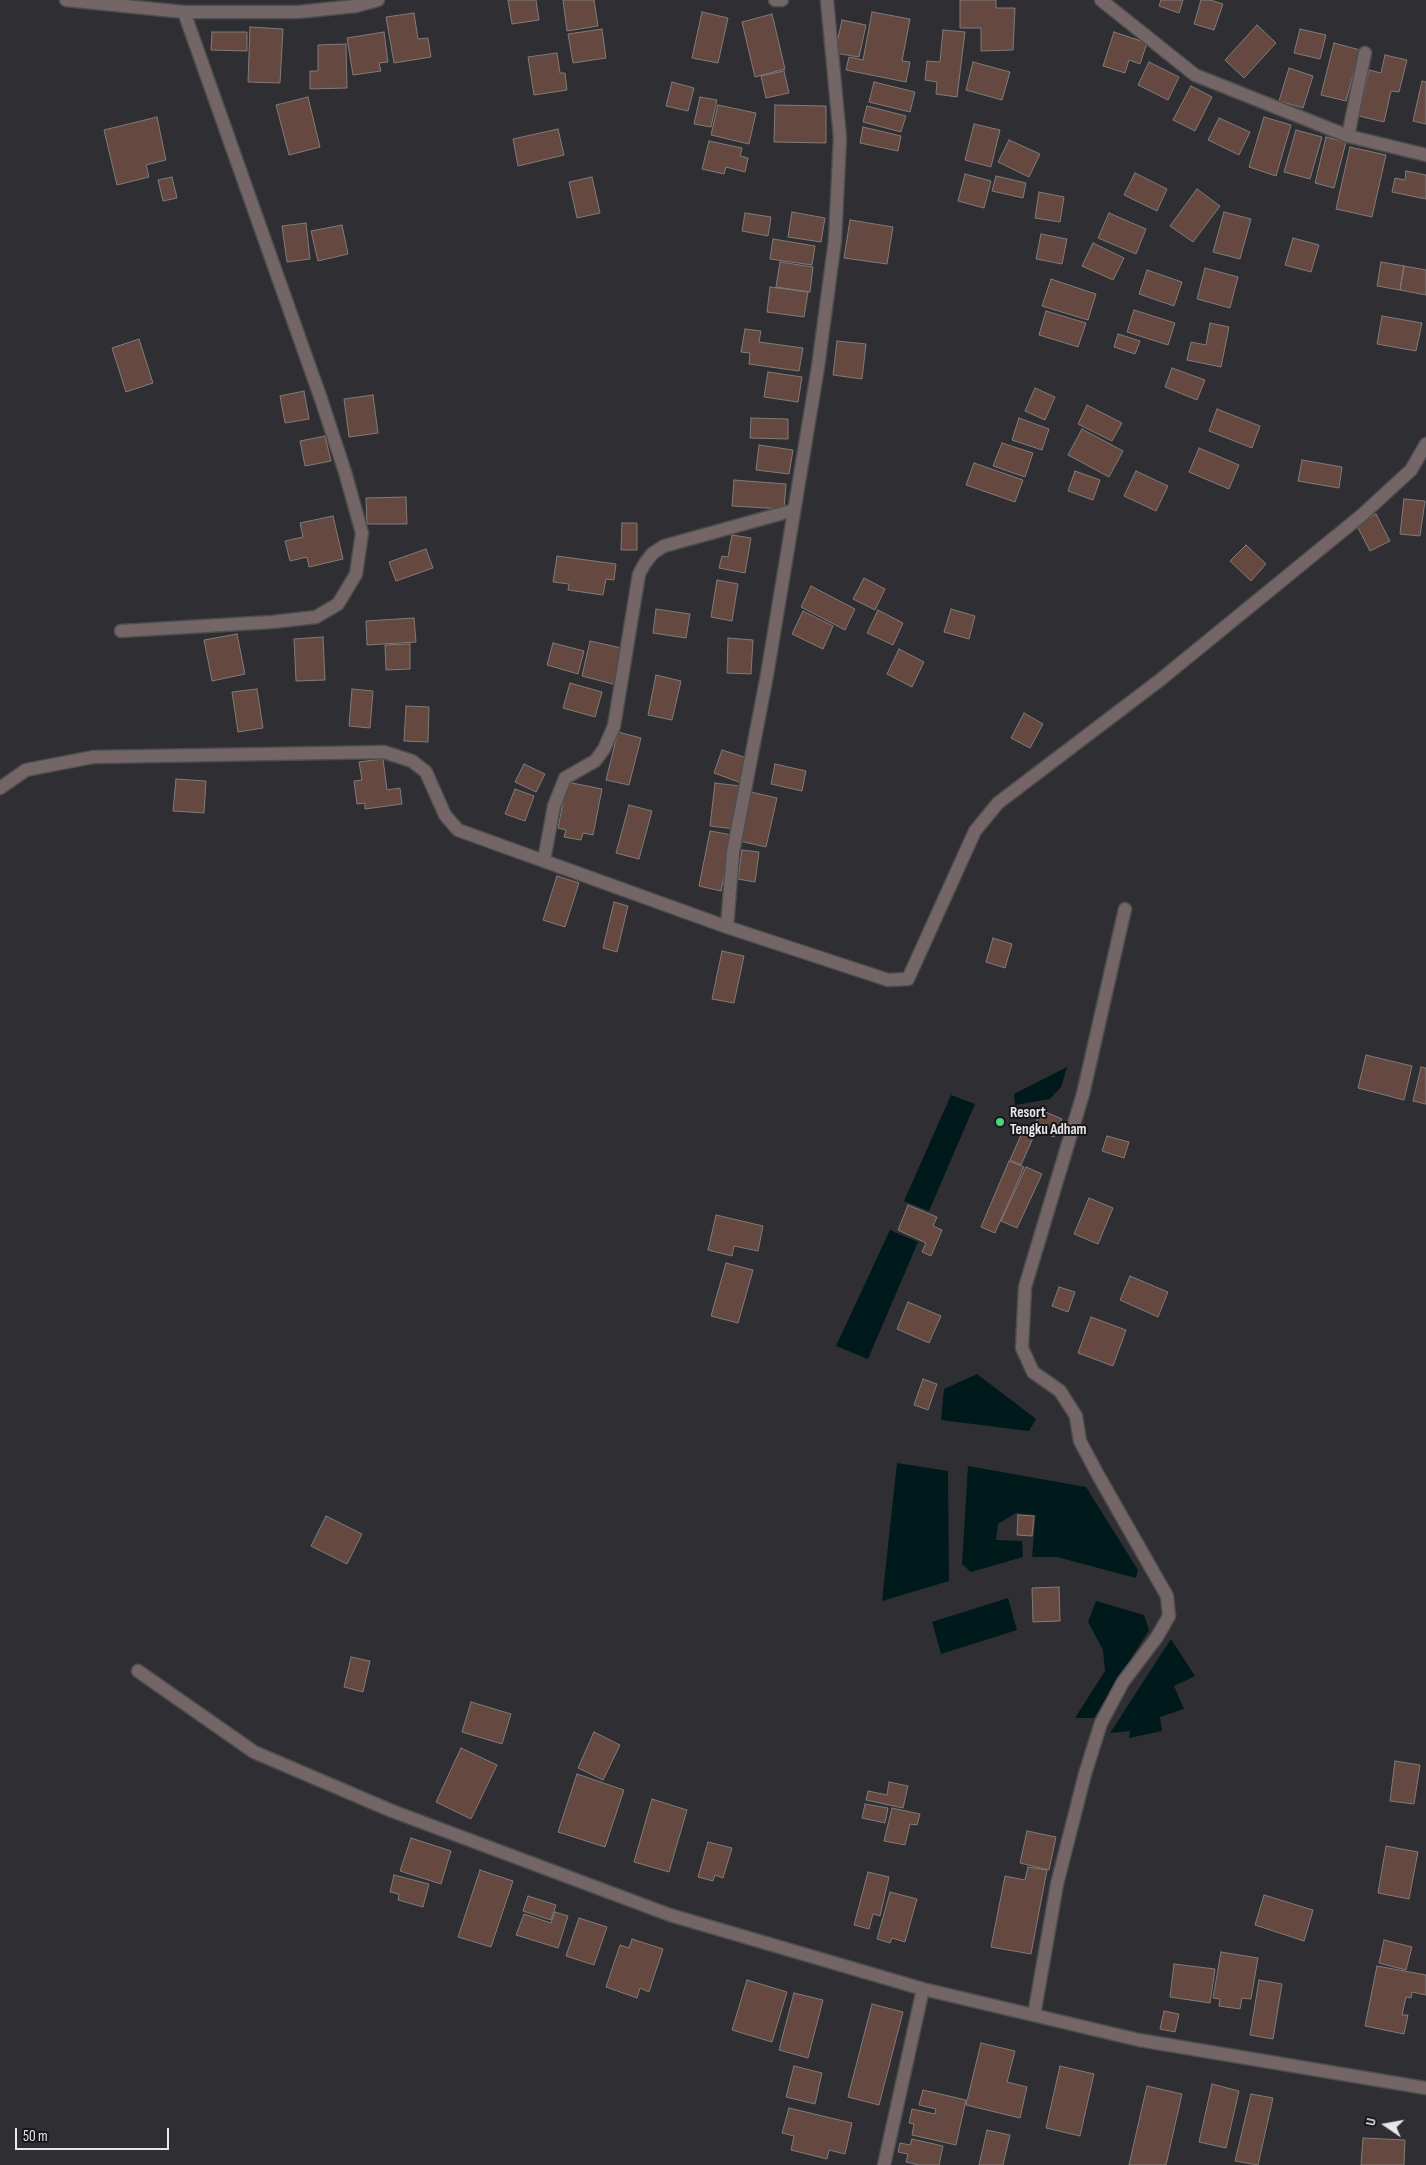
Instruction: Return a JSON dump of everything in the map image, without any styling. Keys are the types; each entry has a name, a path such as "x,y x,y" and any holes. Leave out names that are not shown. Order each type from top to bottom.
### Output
{"street":[{"path":"66,0 184,12 298,12 356,6 378,0"},
{"path":"776,0 782,0"},
{"path":"727,927 733,852 767,675 818,368 835,240 840,138 826,0"},
{"path":"1100,0 1195,75 1348,136 1426,154"},
{"path":"121,630 272,622 316,617 338,604 356,574 362,533 345,472 321,399 184,12"},
{"path":"1348,136 1365,53"},
{"path":"0,788 26,770 93,758 384,752 412,761 426,772 444,814 458,830 727,927 888,980 908,978 976,831 998,803 1160,680 1362,515 1411,470 1426,444"},
{"path":"544,860 554,806 565,778 595,760 604,749 614,726 639,574 652,553 664,546 794,510"},
{"path":"1034,2015 1056,1884 1085,1774 1101,1723 1123,1682 1158,1637 1169,1616 1167,1596 1080,1441 1076,1416 1060,1391 1033,1372 1022,1348 1025,1287 1084,1094 1125,909"},
{"path":"138,1671 254,1752 392,1811 670,1915 923,1989 1139,2040 1426,2088"},
{"path":"884,2165 923,1989"}],"water":[{"path":"1067,1067 1061,1087 1050,1099 1015,1105 1014,1094"},
{"path":"951,1095 975,1104 929,1211 904,1201"},
{"path":"890,1230 918,1242 868,1359 836,1346"},
{"path":"977,1374 1036,1419 1029,1431 941,1420 944,1389"},
{"path":"897,1463 948,1471 949,1581 882,1601"},
{"path":"968,1466 1086,1487 1138,1570 1136,1578 1057,1557 1032,1557 1036,1515 1016,1513 998,1524 996,1540 1022,1541 1023,1557 971,1572 962,1564"},
{"path":"1008,1598 1017,1630 941,1654 932,1622"},
{"path":"1096,1601 1144,1615 1149,1630 1094,1718 1075,1718 1105,1671 1103,1650 1088,1622"},
{"path":"1171,1639 1195,1676 1174,1686 1184,1709 1160,1717 1162,1731 1129,1738 1130,1731 1110,1733"}],"building":[{"path":"508,0 536,0 539,20 512,24"},
{"path":"563,0 594,0 598,26 567,31"},
{"path":"960,0 996,0 996,8 1015,8 1013,50 981,51 981,28 960,28"},
{"path":"1161,0 1183,0 1179,13 1159,6"},
{"path":"1201,0 1210,0 1223,4 1214,30 1194,24"},
{"path":"702,12 728,18 718,63 692,58"},
{"path":"872,12 910,19 902,61 910,62 906,82 846,70 849,57 863,60"},
{"path":"414,13 418,39 428,38 431,57 394,63 386,17"},
{"path":"772,14 785,69 755,77 742,22"},
{"path":"842,20 866,25 859,57 835,53"},
{"path":"1257,25 1276,43 1244,78 1225,60"},
{"path":"250,27 283,29 280,83 248,82"},
{"path":"602,29 606,58 573,63 568,34"},
{"path":"1300,29 1326,35 1320,59 1294,53"},
{"path":"943,30 965,32 957,97 936,94 937,82 925,80 927,61 940,62"},
{"path":"212,32 247,32 247,51 211,50"},
{"path":"384,32 388,62 379,63 381,71 353,75 347,38"},
{"path":"1114,32 1147,43 1140,64 1129,60 1125,73 1103,66"},
{"path":"1334,43 1360,50 1346,101 1321,95"},
{"path":"346,44 347,88 310,89 310,71 318,71 318,45"},
{"path":"557,53 560,73 565,73 567,90 534,95 528,57"},
{"path":"1385,55 1407,60 1399,92 1391,91 1384,122 1359,116 1369,70 1381,73"},
{"path":"973,62 1010,72 1002,100 966,90"},
{"path":"1149,62 1179,77 1168,100 1138,85"},
{"path":"1289,68 1313,76 1303,108 1279,101"},
{"path":"784,71 789,93 766,98 761,76"},
{"path":"1422,81 1426,82 1426,124 1413,121"},
{"path":"672,82 694,88 688,111 666,106"},
{"path":"874,82 915,92 910,112 869,102"},
{"path":"1191,86 1212,97 1195,131 1173,120"},
{"path":"308,97 320,147 289,155 276,105"},
{"path":"700,97 717,100 711,127 694,124"},
{"path":"718,105 756,113 749,144 711,135"},
{"path":"775,105 826,106 826,143 774,142"},
{"path":"867,106 906,116 901,132 863,122"},
{"path":"157,117 166,160 146,165 149,177 117,185 104,130"},
{"path":"1264,117 1291,125 1276,176 1249,167"},
{"path":"1219,118 1250,132 1239,155 1208,140"},
{"path":"974,124 1000,130 991,167 965,160"},
{"path":"863,127 901,136 898,151 860,143"},
{"path":"558,129 564,155 518,166 513,139"},
{"path":"1296,130 1322,137 1310,179 1284,172"},
{"path":"1326,137 1346,142 1334,188 1315,183"},
{"path":"1009,140 1040,154 1029,177 998,162"},
{"path":"709,141 742,148 740,156 748,158 745,172 726,167 724,174 702,169"},
{"path":"1350,147 1386,155 1372,217 1336,209"},
{"path":"1406,171 1426,175 1426,199 1392,192 1395,178 1405,180"},
{"path":"1135,173 1167,189 1157,211 1124,195"},
{"path":"965,174 991,181 984,208 958,201"},
{"path":"996,176 1026,183 1023,198 992,191"},
{"path":"172,177 177,198 163,201 158,180"},
{"path":"592,177 600,213 577,218 569,182"},
{"path":"1197,189 1220,206 1193,242 1170,226"},
{"path":"1039,192 1064,197 1060,222 1035,218"},
{"path":"792,212 825,218 821,242 788,237"},
{"path":"1224,212 1251,219 1240,259 1213,252"},
{"path":"745,213 771,217 768,236 742,231"},
{"path":"1109,213 1146,229 1136,254 1098,238"},
{"path":"850,220 893,227 887,264 844,258"},
{"path":"306,223 310,259 287,262 282,226"},
{"path":"342,225 348,254 318,261 311,231"},
{"path":"1041,234 1067,239 1062,264 1036,259"},
{"path":"1293,238 1319,245 1311,272 1285,265"},
{"path":"773,239 815,246 812,265 770,259"},
{"path":"1093,243 1124,258 1113,280 1082,266"},
{"path":"780,262 813,267 810,292 776,287"},
{"path":"1381,262 1404,266 1400,290 1377,286"},
{"path":"1404,266 1426,270 1426,295 1400,290"},
{"path":"1205,268 1238,277 1230,308 1197,299"},
{"path":"1147,270 1182,282 1174,306 1139,294"},
{"path":"1051,279 1096,294 1088,320 1042,306"},
{"path":"770,287 808,292 804,317 767,312"},
{"path":"1134,310 1175,323 1168,345 1127,332"},
{"path":"1046,311 1086,323 1078,347 1039,335"},
{"path":"1382,316 1422,323 1416,351 1377,344"},
{"path":"1210,323 1229,327 1221,367 1187,360 1191,342 1206,345"},
{"path":"745,329 761,331 759,342 803,348 799,371 749,364 750,353 741,352"},
{"path":"1118,334 1140,341 1135,354 1114,347"},
{"path":"139,339 153,383 126,392 112,348"},
{"path":"837,341 866,344 862,379 833,375"},
{"path":"1172,368 1205,380 1197,400 1165,387"},
{"path":"768,372 802,377 798,402 764,397"},
{"path":"1035,388 1055,397 1045,420 1025,411"},
{"path":"304,391 309,419 285,423 280,396"},
{"path":"373,395 378,433 349,437 344,399"},
{"path":"1087,405 1122,423 1112,441 1078,424"},
{"path":"1217,409 1260,426 1252,448 1209,431"},
{"path":"751,418 788,419 788,439 750,438"},
{"path":"1019,418 1049,429 1042,450 1012,440"},
{"path":"1082,429 1123,451 1109,477 1068,455"},
{"path":"325,436 331,461 305,466 300,441"},
{"path":"1002,443 1033,453 1025,477 993,466"},
{"path":"759,445 793,450 789,474 756,470"},
{"path":"1199,448 1239,465 1229,489 1189,472"},
{"path":"1302,460 1342,467 1339,488 1298,481"},
{"path":"974,463 1023,480 1015,502 966,485"},
{"path":"1075,471 1100,480 1093,500 1068,491"},
{"path":"1136,471 1168,486 1156,511 1124,496"},
{"path":"734,480 786,484 784,509 732,506"},
{"path":"406,497 407,524 367,524 366,498"},
{"path":"1404,499 1425,501 1420,536 1400,534"},
{"path":"1376,514 1390,541 1370,551 1356,524"},
{"path":"333,516 343,559 309,567 307,557 290,561 285,541 303,537 300,523"},
{"path":"622,523 637,523 637,550 621,550"},
{"path":"732,535 751,538 745,573 719,568 722,556 728,557"},
{"path":"1246,545 1266,564 1251,581 1230,561"},
{"path":"426,549 433,568 396,581 389,562"},
{"path":"557,556 616,564 614,580 606,579 603,595 568,590 569,584 553,582"},
{"path":"864,578 885,589 875,610 853,599"},
{"path":"717,580 738,584 732,621 711,617"},
{"path":"811,586 855,609 845,630 801,607"},
{"path":"656,609 690,614 686,638 653,633"},
{"path":"951,609 975,616 969,639 944,632"},
{"path":"878,610 903,623 893,645 867,633"},
{"path":"803,611 833,626 823,649 792,634"},
{"path":"414,618 416,642 367,645 366,621"},
{"path":"237,634 245,674 212,681 204,640"},
{"path":"323,637 325,680 296,681 294,639"},
{"path":"728,638 753,640 751,674 727,673"},
{"path":"590,641 626,649 617,685 582,676"},
{"path":"553,643 584,651 578,674 547,665"},
{"path":"410,644 410,669 386,670 385,645"},
{"path":"899,649 924,662 912,687 887,674"},
{"path":"656,675 681,681 672,720 648,715"},
{"path":"570,683 602,692 595,717 563,708"},
{"path":"257,689 263,728 238,732 232,692"},
{"path":"352,689 373,691 370,728 349,726"},
{"path":"406,706 429,707 428,742 404,741"},
{"path":"1024,713 1043,724 1030,748 1011,738"},
{"path":"618,732 641,738 629,785 606,780"},
{"path":"722,750 747,758 739,782 714,773"},
{"path":"383,759 387,790 400,788 402,804 365,809 365,803 357,804 354,781 362,780 359,762"},
{"path":"524,764 545,774 536,792 515,782"},
{"path":"775,764 806,771 802,791 771,784"},
{"path":"176,779 206,781 204,813 173,811"},
{"path":"567,782 602,789 593,835 583,833 581,840 564,837 566,830 558,828"},
{"path":"715,783 740,786 735,829 710,826"},
{"path":"515,789 534,796 525,821 505,814"},
{"path":"751,792 777,798 766,847 740,841"},
{"path":"629,805 652,811 639,859 616,853"},
{"path":"710,831 732,835 721,891 699,886"},
{"path":"742,850 759,852 755,882 738,879"},
{"path":"557,876 579,883 565,927 543,920"},
{"path":"614,902 628,906 617,952 603,948"},
{"path":"993,938 1012,944 1005,968 986,962"},
{"path":"722,951 744,956 734,1003 712,999"},
{"path":"1366,1055 1412,1066 1404,1100 1358,1088"},
{"path":"1421,1067 1426,1068 1426,1104 1413,1101"},
{"path":"1041,1110 1062,1119 1054,1137 1033,1129"},
{"path":"1025,1126 1036,1131 1021,1165 1010,1160"},
{"path":"1107,1136 1129,1142 1124,1158 1102,1151"},
{"path":"1009,1161 1024,1167 995,1233 981,1227"},
{"path":"1026,1167 1042,1174 1017,1228 1001,1221"},
{"path":"1089,1198 1113,1208 1098,1244 1074,1234"},
{"path":"908,1205 937,1217 933,1226 942,1230 931,1256 922,1252 926,1243 898,1230"},
{"path":"716,1215 763,1226 758,1251 734,1246 732,1256 708,1250"},
{"path":"726,1263 753,1270 738,1323 711,1316"},
{"path":"1130,1276 1168,1292 1158,1317 1120,1300"},
{"path":"1059,1287 1075,1292 1068,1312 1052,1306"},
{"path":"908,1302 941,1316 929,1343 897,1329"},
{"path":"1091,1317 1126,1330 1113,1366 1078,1353"},
{"path":"923,1379 937,1384 928,1410 914,1405"},
{"path":"1018,1515 1034,1516 1032,1536 1017,1535"},
{"path":"326,1516 362,1534 347,1564 311,1546"},
{"path":"1059,1587 1060,1621 1033,1622 1032,1588"},
{"path":"351,1657 370,1661 363,1692 344,1687"},
{"path":"471,1702 511,1714 502,1744 462,1732"},
{"path":"594,1732 620,1745 603,1780 578,1768"},
{"path":"461,1748 497,1765 471,1819 436,1802"},
{"path":"1395,1761 1420,1765 1414,1804 1390,1801"},
{"path":"577,1774 624,1790 605,1847 558,1832"},
{"path":"889,1782 908,1786 903,1808 866,1800 868,1791 887,1795"},
{"path":"652,1799 687,1810 669,1872 634,1862"},
{"path":"865,1804 888,1808 885,1823 862,1818"},
{"path":"892,1808 920,1814 917,1825 910,1824 905,1845 884,1841"},
{"path":"1027,1831 1056,1837 1049,1870 1020,1863"},
{"path":"411,1838 451,1851 441,1884 400,1871"},
{"path":"708,1842 732,1848 723,1878 715,1875 713,1881 698,1877"},
{"path":"1386,1846 1418,1852 1409,1899 1378,1893"},
{"path":"1028,1867 1047,1870 1031,1954 991,1947 1005,1876 1025,1880"},
{"path":"480,1870 513,1881 491,1947 458,1937"},
{"path":"868,1872 889,1877 880,1916 873,1914 869,1929 854,1925"},
{"path":"394,1875 429,1884 423,1907 398,1900 399,1894 390,1892"},
{"path":"890,1892 917,1899 905,1942 892,1938 890,1943 877,1939"},
{"path":"1264,1895 1313,1910 1304,1941 1255,1925"},
{"path":"528,1896 556,1905 551,1920 523,1911"},
{"path":"555,1912 568,1916 558,1948 516,1935 524,1914 551,1923"},
{"path":"579,1918 607,1927 594,1965 566,1956"},
{"path":"632,1939 663,1949 649,1992 640,1988 637,1998 606,1987 620,1945 629,1948"},
{"path":"1384,1940 1412,1947 1406,1970 1379,1963"},
{"path":"1221,1952 1258,1958 1251,1999 1242,1998 1240,2009 1219,2006 1220,1999 1213,1998"},
{"path":"1174,1964 1215,1969 1210,2003 1170,1997"},
{"path":"1377,1966 1426,1975 1426,1995 1412,1992 1411,1998 1406,1997 1402,2015 1408,2015 1404,2034 1365,2026"},
{"path":"747,1980 787,1992 772,2042 732,2030"},
{"path":"1259,1980 1282,1984 1273,2039 1250,2035"},
{"path":"794,1993 823,2000 808,2058 779,2050"},
{"path":"872,2004 903,2012 879,2105 848,2097"},
{"path":"1164,2011 1179,2014 1175,2032 1160,2029"},
{"path":"981,2043 1015,2051 1007,2082 1027,2087 1020,2118 966,2105"},
{"path":"794,2066 822,2073 815,2104 786,2097"},
{"path":"1060,2066 1094,2074 1080,2136 1046,2128"},
{"path":"1212,2084 1239,2091 1226,2148 1199,2142"},
{"path":"1147,2086 1182,2094 1166,2165 1129,2165"},
{"path":"923,2090 966,2100 956,2145 912,2135 914,2124 909,2123 912,2109 935,2114 936,2109 919,2105"},
{"path":"1251,2094 1273,2098 1258,2165 1235,2161"},
{"path":"789,2108 852,2123 845,2154 829,2150 827,2159 791,2150 794,2136 782,2133"},
{"path":"987,2130 1010,2135 1003,2165 979,2165"},
{"path":"1363,2138 1405,2140 1404,2165 1361,2165"},
{"path":"912,2139 943,2146 939,2165 919,2165 906,2162 908,2154 898,2152 900,2143 910,2145"}],"place":[{"name":"Resort Tengku Adham","path":"1000,1122"}]}
